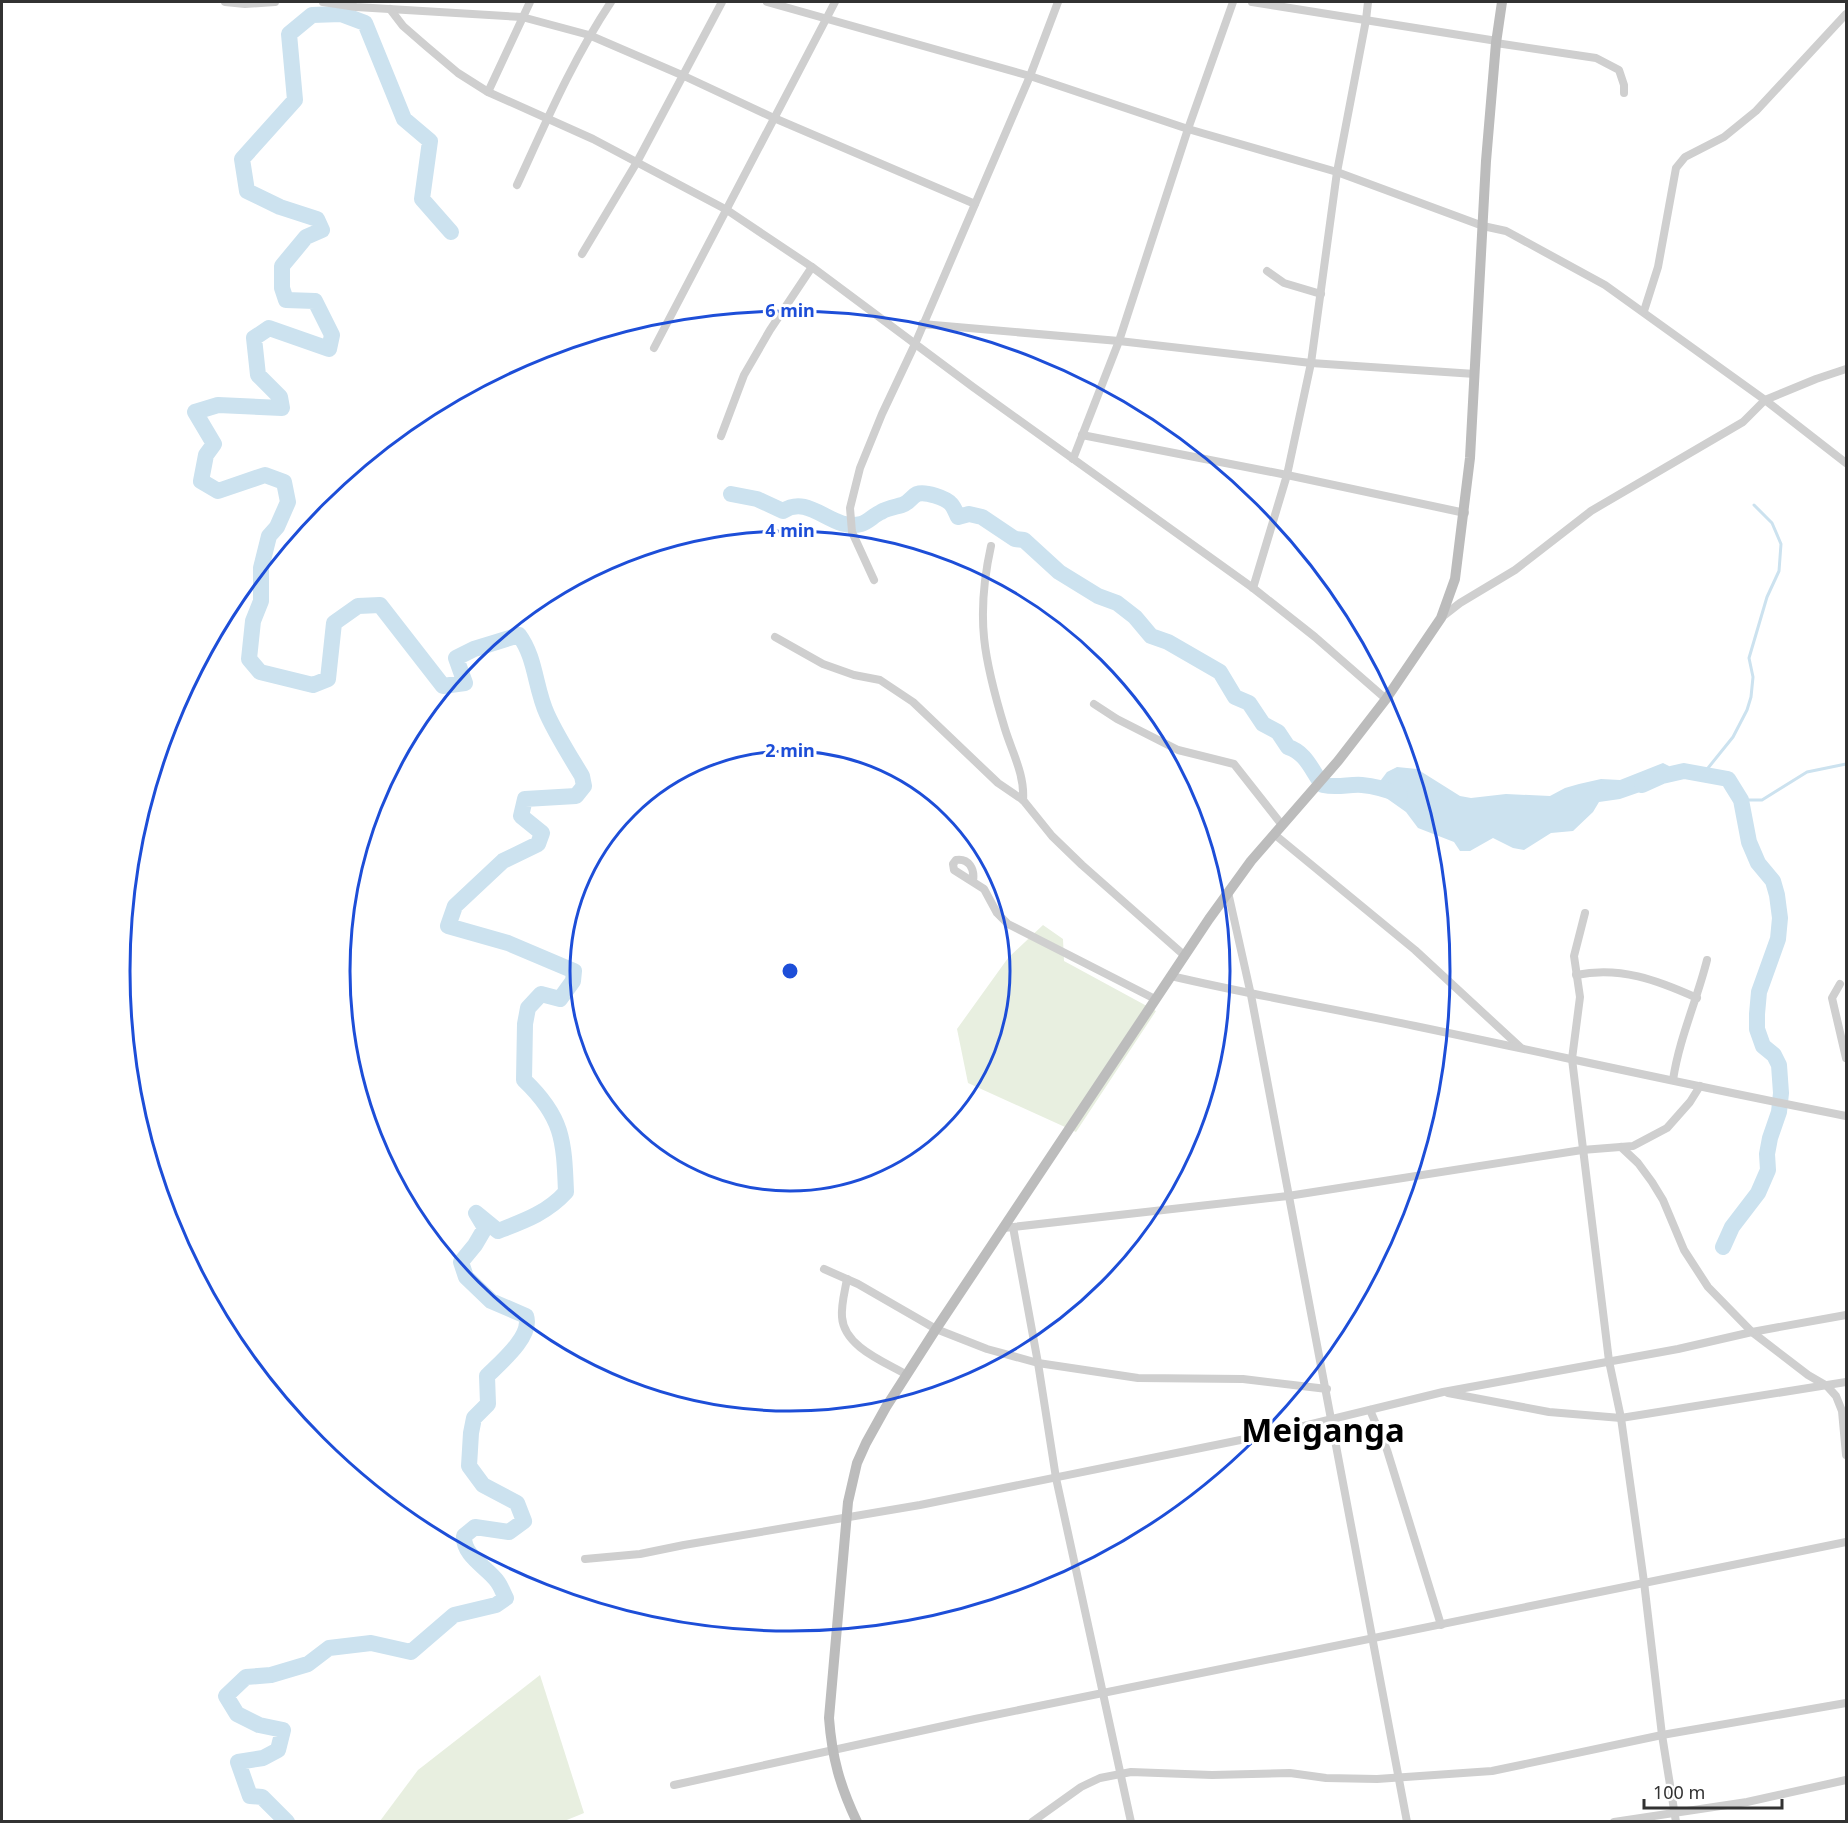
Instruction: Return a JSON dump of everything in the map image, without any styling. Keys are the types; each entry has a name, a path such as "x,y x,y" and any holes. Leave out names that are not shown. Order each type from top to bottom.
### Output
{"street":[{"path":"225,2 245,4 275,2"},
{"path":"323,2 356,7 522,17 589,35 774,118 975,204"},
{"path":"488,92 530,2"},
{"path":"517,185 589,35 611,2"},
{"path":"582,254 637,162 722,2"},
{"path":"767,2 1030,76 1188,129 1337,172 1483,226 1506,231 1605,285 1644,311 1846,463"},
{"path":"654,348 835,2"},
{"path":"874,580 854,539 850,508 860,468 1030,76 1058,2"},
{"path":"1073,459 1119,340 1188,129 1233,2"},
{"path":"1252,2 1279,4 1596,58 1619,70 1624,93"},
{"path":"1253,588 1287,475 1311,363 1337,172 1368,2"},
{"path":"857,1821 845,1796 831,1749 830,1696 846,1518 852,1482 857,1463 876,1423 936,1329 1009,1228 1155,999 1228,892 1386,699 1441,618 1455,579 1465,513 1486,161 1502,2"},
{"path":"388,8 403,26 458,73 488,92 548,117 728,210 812,267 1253,588 1315,637 1386,699"},
{"path":"1644,311 1658,267 1676,168 1685,157 1724,136 1756,111 1817,48 1846,14"},
{"path":"721,436 748,368 812,267"},
{"path":"1267,271 1284,283 1321,294"},
{"path":"922,324 1119,340 1311,363 1475,374"},
{"path":"1441,618 1460,603 1515,570 1591,511 1743,422 1765,400 1846,368"},
{"path":"1082,435 1465,513"},
{"path":"992,546 983,593 983,640 989,675 1022,778 1023,800"},
{"path":"775,637 823,664 854,675 880,680 913,702 998,783 1023,800 1068,852 1185,956"},
{"path":"1094,704 1117,719 1178,750 1234,765 1282,825"},
{"path":"1274,834 1415,950 1521,1048"},
{"path":"973,881 984,889 1001,919 1008,924 1155,999"},
{"path":"1228,892 1251,995 1327,1389 1407,1821"},
{"path":"1585,913 1575,946 1576,975 1580,997 1572,1059 1609,1361 1621,1418 1662,1734 1676,1817"},
{"path":"1673,1080 1683,1035 1697,998 1707,960"},
{"path":"1576,975 1600,971 1640,976 1697,998"},
{"path":"1171,976 1251,995 1376,1018 1846,1116"},
{"path":"1840,984 1832,998 1846,1058"},
{"path":"1009,1228 1288,1196 1582,1150 1634,1146 1667,1128 1690,1102 1700,1086"},
{"path":"1621,1147 1638,1163 1652,1182 1663,1200 1684,1250 1703,1281 1752,1332 1808,1375 1827,1386 1836,1395 1842,1411 1846,1455"},
{"path":"1009,1228 1038,1363 1056,1478 1131,1821"},
{"path":"824,1269 847,1279 936,1329 987,1349 1038,1363 1138,1378 1243,1379 1327,1389"},
{"path":"847,1279 842,1316 849,1335 869,1353 907,1375"},
{"path":"585,1558 640,1554 1056,1478 1270,1434 1443,1392 1678,1349 1752,1332 1846,1315"},
{"path":"1443,1392 1549,1412 1621,1418 1846,1382"},
{"path":"1370,1410 1390,1461 1441,1625"},
{"path":"674,1785 831,1749 1846,1542"},
{"path":"1032,1821 1081,1787 1100,1778 1119,1773 1290,1773 1326,1778 1400,1779 1492,1771 1662,1734 1846,1703"},
{"path":"1614,1821 1676,1817 1846,1779"}],"green space":[{"path":"1043,925 1063,939 1064,961 1156,1011 1076,1132 968,1083 957,1029 1008,958"},
{"path":"540,1675 584,1813 562,1822 380,1821 418,1770"}],"water":[{"path":"1663,763 1669,766 1670,770 1643,791 1620,799 1599,802 1593,812 1573,831 1551,833 1524,850 1513,848 1493,838 1470,851 1460,851 1454,842 1418,828 1406,812 1382,795 1381,780 1387,772 1397,767 1417,769 1460,796 1471,798 1506,794 1550,796 1579,784 1601,779 1620,780"}],"waterway":[{"path":"287,1822 262,1797 250,1796 238,1762 263,1758 278,1750 283,1730 259,1725 237,1714 226,1696 246,1677 271,1675 308,1664 329,1648 371,1643 411,1652 454,1615 496,1605 506,1598 493,1576 467,1550 464,1536 475,1527 509,1532 524,1521 517,1503 483,1485 469,1466 471,1433 474,1418 488,1404 487,1376 507,1357 520,1340 525,1332 526,1316 491,1301 466,1277 461,1262 485,1228 476,1213 498,1231 543,1211 566,1192 564,1158 559,1130 547,1106 524,1080 525,1024 528,1008 541,994 560,999 573,981 574,971 508,943 448,926 455,906 503,861 538,844 542,833 521,816 525,799 576,796 584,786 582,776 547,714 529,653 519,635 474,649 456,658 465,683 443,686 380,605 358,606 334,623 328,679 313,685 260,672 249,659 253,621 261,601 261,568 269,536 277,527 288,502 284,482 265,475 218,491 201,481 206,455 214,444 195,412 218,405 282,408 280,397 258,375 254,338 269,328 329,349 332,335 315,301 286,300 282,288 282,266 306,237 322,230 317,219 280,207 247,191 242,159 295,100 289,34 312,15 341,14 365,23 404,119 430,141 422,199 451,232"},
{"path":"731,494 757,499 783,511 793,507 812,509 840,523 850,525 864,523 883,511 904,504 917,494 925,493 940,497 951,504 958,517 969,514 982,517 1015,539 1024,540 1059,572 1098,596 1117,603 1135,617 1151,636 1168,642 1220,672 1235,697 1249,703 1263,724 1278,732 1288,747 1300,754 1323,785 1367,786 1400,795"},
{"path":"1704,773 1733,737 1747,710 1753,677 1749,658 1767,597 1779,571 1781,544 1772,523 1754,505"},
{"path":"1741,800 1762,800 1807,772 1846,764"},
{"path":"1642,785 1662,776 1684,771 1728,779 1741,800 1749,842 1758,863 1773,881 1777,895 1780,918 1778,939 1759,992 1757,1029 1763,1046 1774,1055 1779,1065 1781,1093 1779,1112 1770,1138 1767,1154 1768,1170 1758,1193 1732,1227 1723,1247"}],"district":[{"name":"Meiganga","path":"1323,1430"}]}
